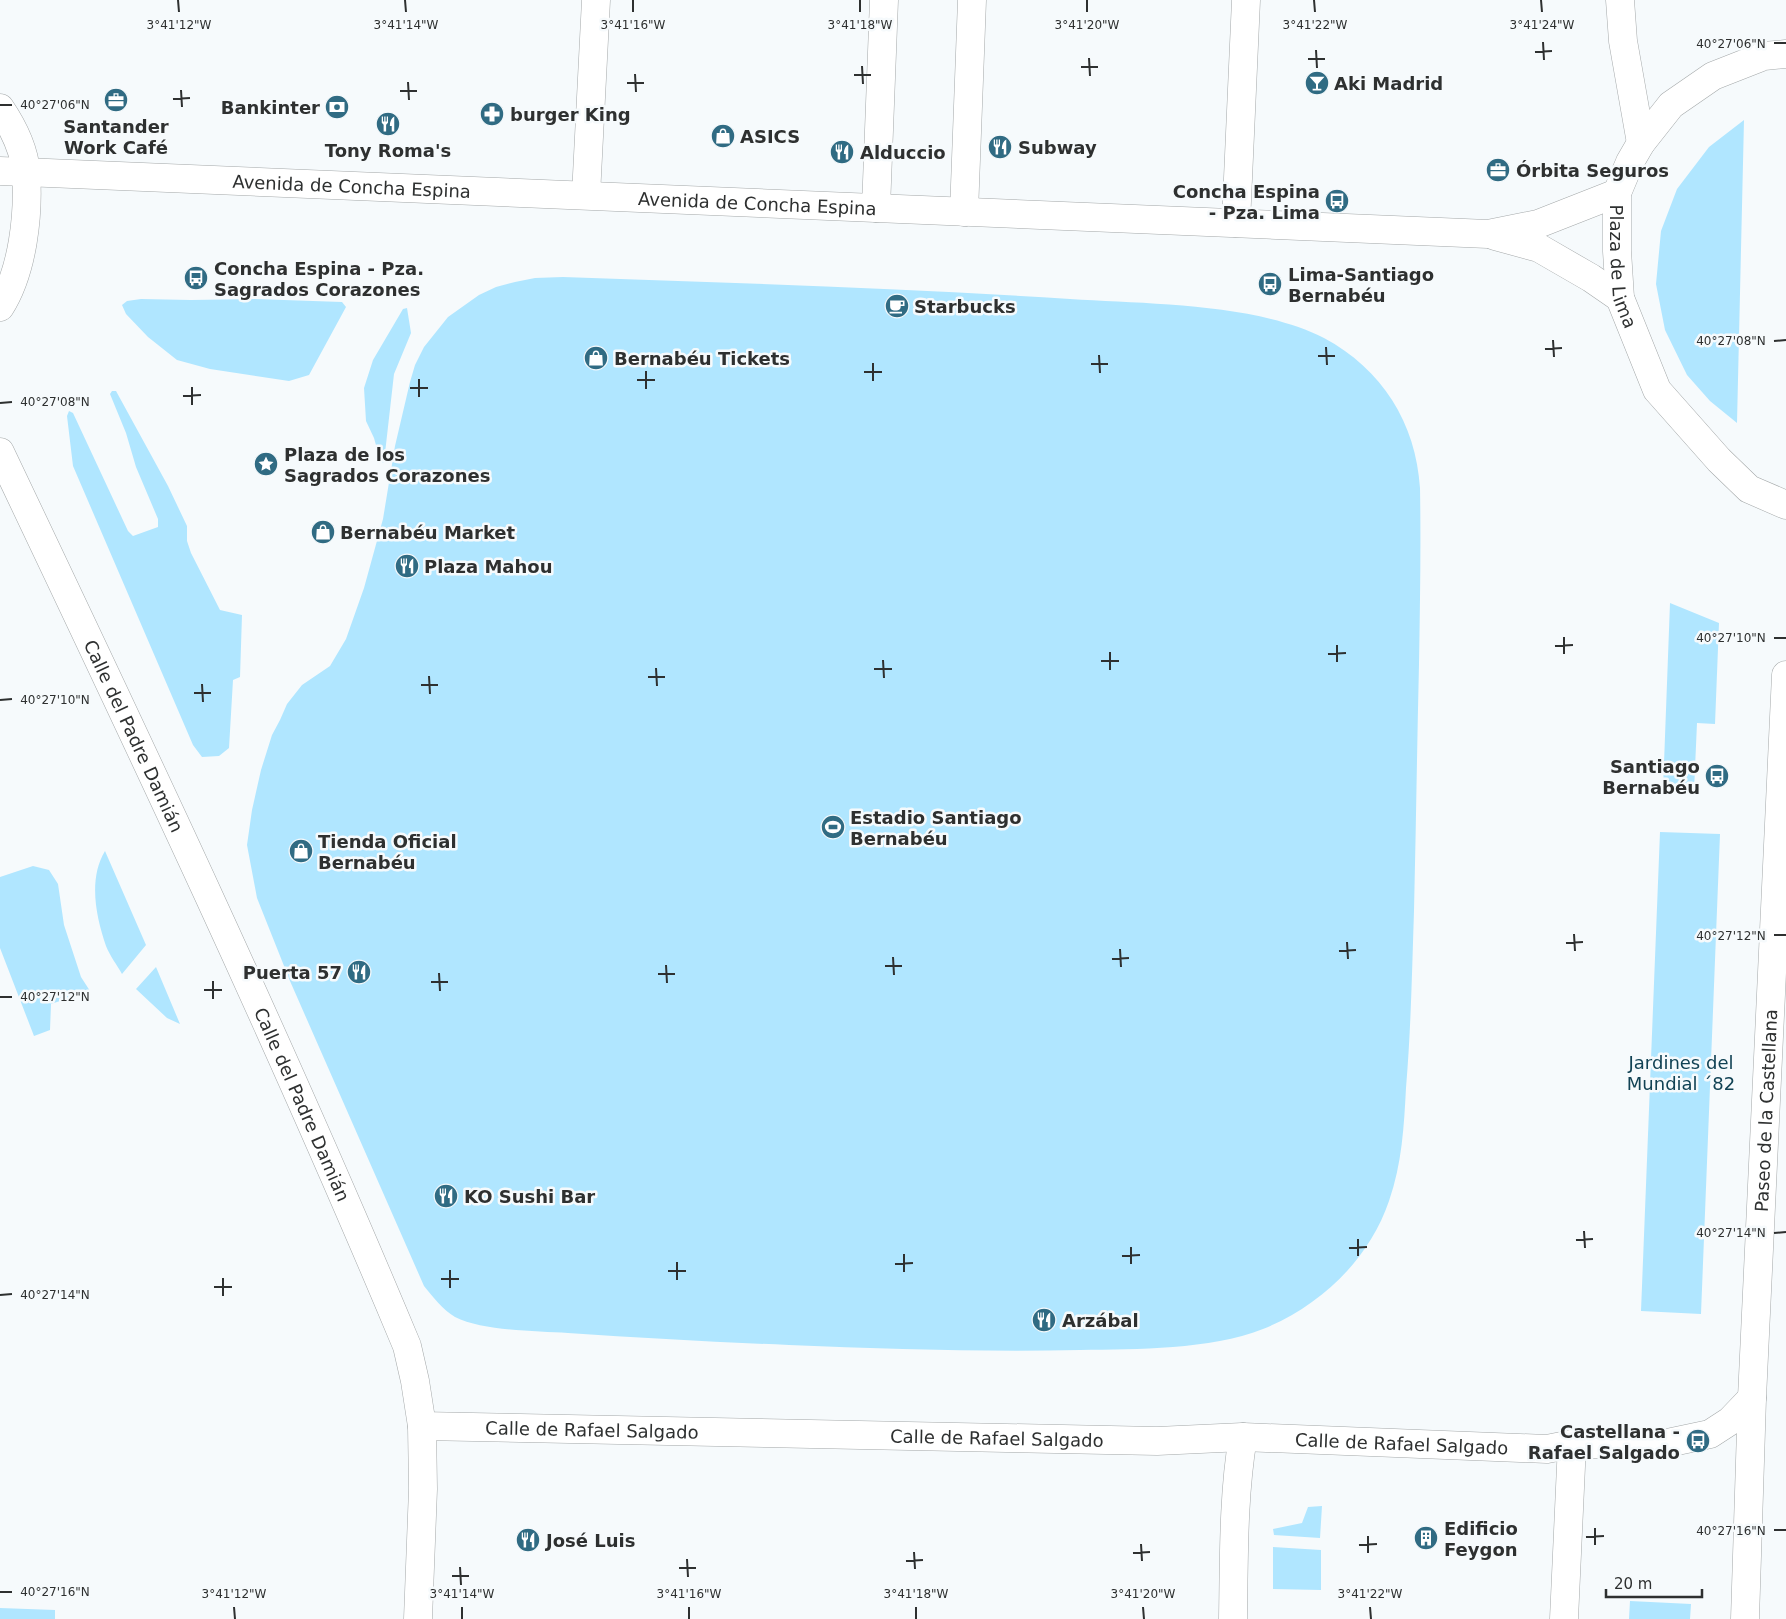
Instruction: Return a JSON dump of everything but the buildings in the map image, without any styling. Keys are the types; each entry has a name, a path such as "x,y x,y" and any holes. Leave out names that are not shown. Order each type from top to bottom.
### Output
{"main road":[{"path":"586,195 596,0"},
{"path":"876,208 884,0"},
{"path":"964,212 972,0"},
{"path":"1236,223 1246,0"},
{"path":"1620,0 1624,41 1641,143"},
{"name":"Plaza de Lima","path":"1786,54 1764,56 1713,76 1671,105 1641,143 1630,162 1617,193 1617,251 1620,298 1657,390 1719,460 1749,489 1786,505"},
{"path":"0,108 11,124 20,145 9,172 25,226 15,276 0,307"},
{"name":"Avenida de Concha Espina","path":"9,172 1488,234 1539,248 1591,278 1620,298"},
{"name":"Avenida de Concha Espina","path":"1488,234 1538,224 1617,193"},
{"name":"Calle del Padre Damián","path":"0,452 158,783 281,1054 407,1346 422,1426 423,1489 418,1619"},
{"name":"Paseo de la Castellana","path":"1745,1619 1752,1398 1786,674"},
{"path":"1564,1619 1572,1444 1658,1445 1710,1434 1730,1421 1752,1398"},
{"name":"Calle de Rafael Salgado","path":"422,1426 1158,1441 1243,1437 1548,1448 1572,1444"},
{"path":"1233,1619 1235,1532 1240,1452 1243,1437"}],"green space":[{"path":"1744,120 1737,423 1710,401 1687,375 1665,330 1656,284 1661,231 1677,189 1709,147"},
{"name":"Estadio Santiago Bernabéu","path":"563,277 943,292 1166,304 1234,312 1297,326 1324,338 1363,365 1392,400 1403,420 1411,442 1417,464 1420,488 1414,911 1409,1044 1402,1145 1389,1201 1369,1243 1340,1278 1304,1308 1263,1329 1242,1336 1197,1345 1044,1351 862,1348 761,1344 495,1328 467,1322 455,1317 442,1307 424,1286 290,981 257,898 247,845 252,810 261,770 272,735 287,704 302,685 330,666 346,639 364,588 383,519 395,446 410,382 415,365 424,347 448,317 479,295 496,287 515,282 535,278"},
{"path":"141,299 255,299 342,302 346,307 309,375 289,381 210,369 177,360 148,337 126,314 122,305 127,301"},
{"path":"407,308 411,333 394,374 384,462 381,463 374,438 366,421 364,388 373,360 403,309"},
{"path":"112,391 116,391 168,486 187,526 187,541 191,553 220,610 242,615 240,677 233,680 229,748 219,756 202,757 193,745 73,466 67,416 69,411 73,413 128,531 133,536 158,527 158,519 136,467 126,433 110,394"},
{"path":"1670,603 1719,623 1715,724 1697,723 1694,791 1663,790"},
{"name":"Jardines del Mundial ´82","path":"1660,832 1720,834 1701,1314 1641,1311"},
{"path":"105,851 146,945 122,974 106,946 99,923 95,898 97,874"},
{"path":"33,866 49,870 58,884 64,925 81,977 90,991 51,1004 50,1030 34,1036 0,948 0,877"},
{"path":"156,967 180,1024 167,1018 136,989"},
{"path":"1322,1506 1320,1538 1274,1535 1273,1529 1302,1523 1308,1507"},
{"path":"1273,1547 1321,1550 1321,1590 1273,1589"},
{"path":"1630,1601 1691,1604 1690,1619 1629,1619"},
{"path":"0,1608 55,1610 55,1619 0,1619"}],"place":[{"name":"Aki Madrid","path":"1317,83"},
{"name":"Santander Work Café","path":"116,100"},
{"name":"Bankinter","path":"337,107"},
{"name":"burger King","path":"492,114"},
{"name":"Tony Roma's","path":"388,124"},
{"name":"ASICS","path":"723,136"},
{"name":"Subway","path":"1000,147"},
{"name":"Alduccio","path":"842,152"},
{"name":"Órbita Seguros","path":"1498,170"},
{"name":"Concha Espina - Pza. Lima","path":"1337,201"},
{"name":"Concha Espina - Pza. Sagrados Corazones","path":"196,278"},
{"name":"Lima-Santiago Bernabéu","path":"1270,284"},
{"name":"Starbucks","path":"897,306"},
{"name":"Bernabéu Tickets","path":"596,358"},
{"name":"Plaza de los Sagrados Corazones","path":"266,464"},
{"name":"Bernabéu Market","path":"323,532"},
{"name":"Plaza Mahou","path":"407,566"},
{"name":"Santiago Bernabéu","path":"1717,776"},
{"name":"Estadio Santiago Bernabéu","path":"833,827"},
{"name":"Tienda Oficial Bernabéu","path":"301,851"},
{"name":"Puerta 57","path":"359,972"},
{"name":"KO Sushi Bar","path":"446,1196"},
{"name":"Arzábal","path":"1044,1320"},
{"name":"Castellana - Rafael Salgado","path":"1698,1441"},
{"name":"Edificio Feygon","path":"1426,1538"},
{"name":"José Luis","path":"528,1540"}]}
